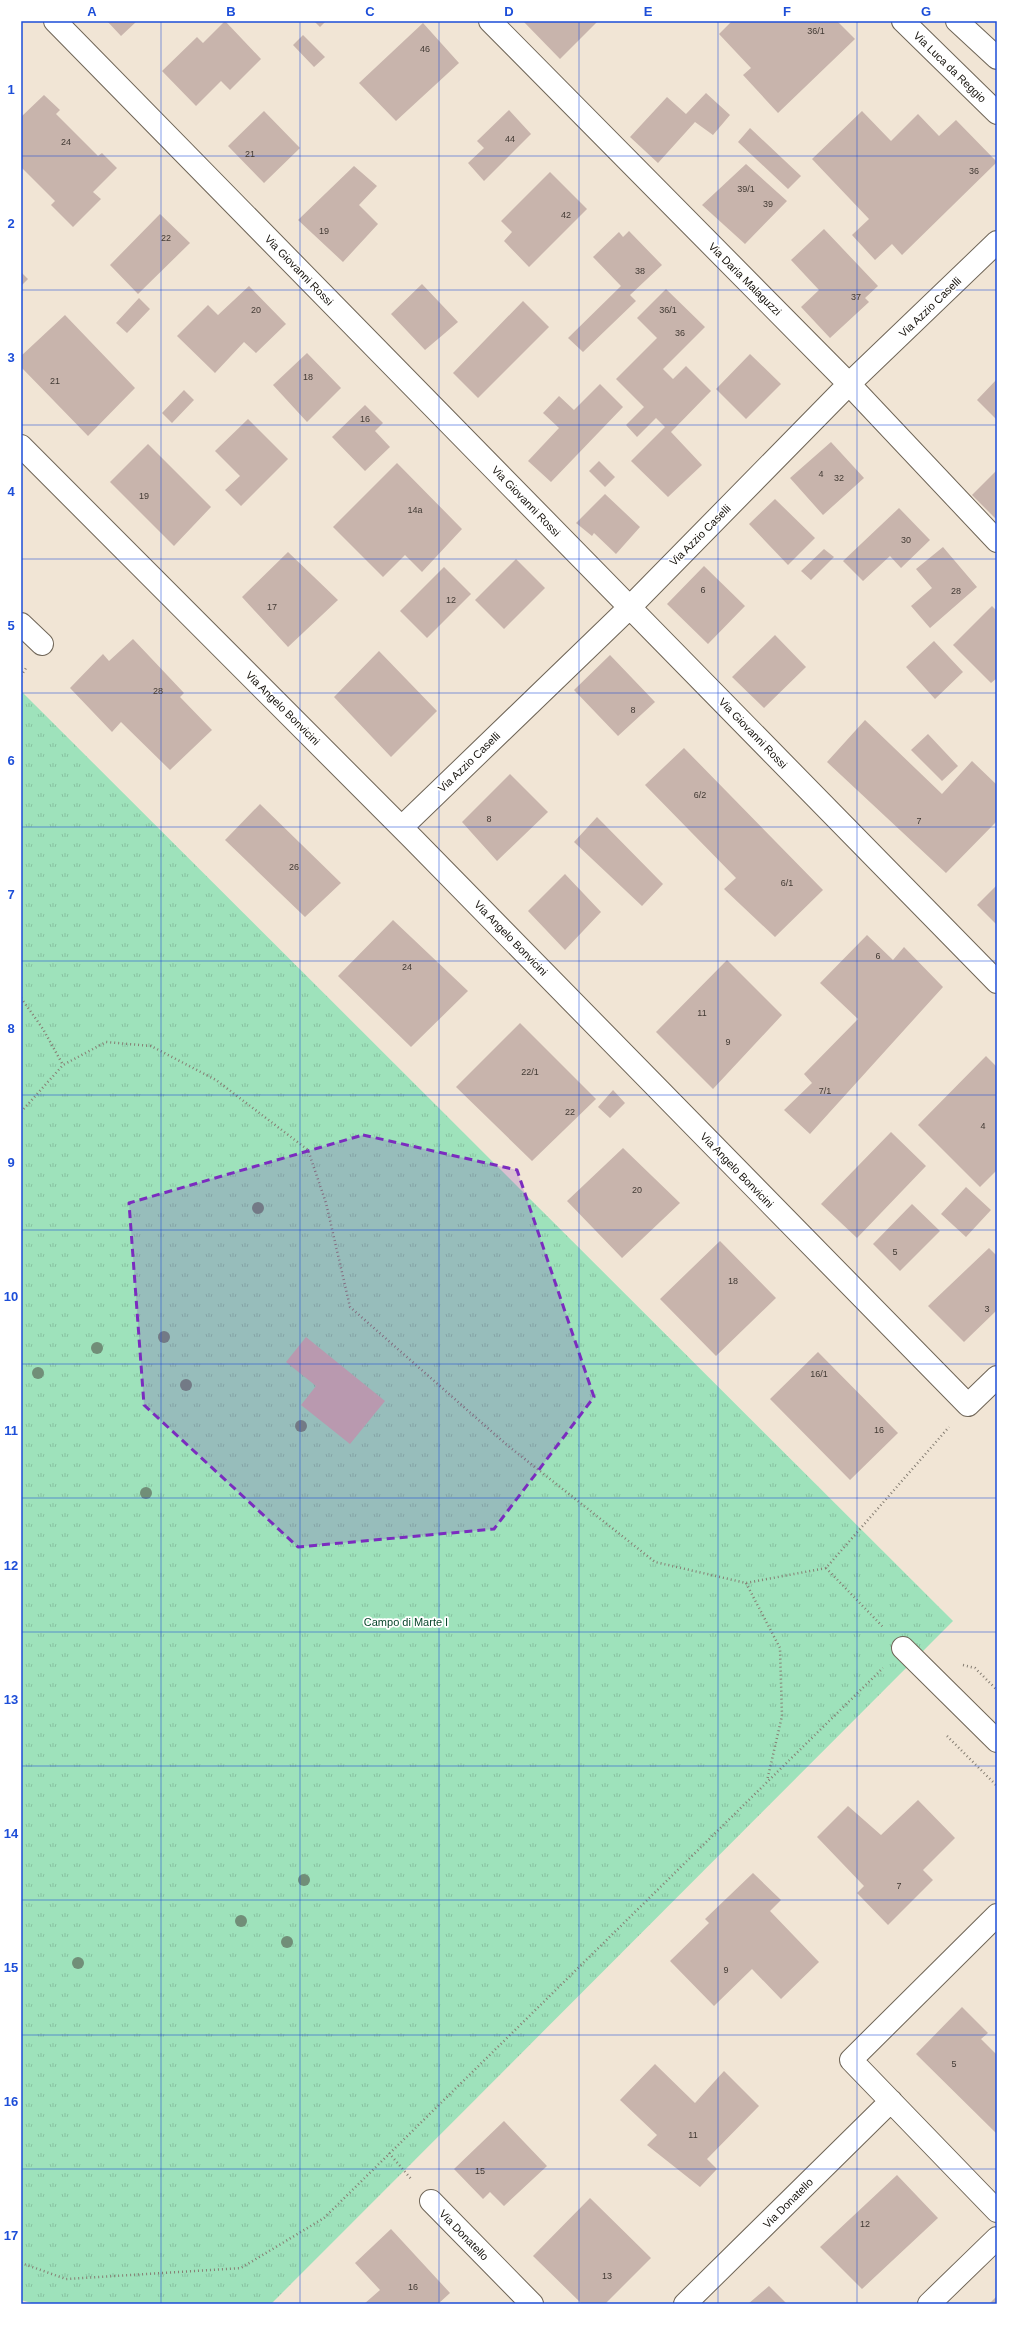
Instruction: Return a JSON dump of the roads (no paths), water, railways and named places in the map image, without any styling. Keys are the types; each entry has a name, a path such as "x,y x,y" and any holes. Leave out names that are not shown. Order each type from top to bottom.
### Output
{"street":[{"name":"Via Giovanni Rossi","path":"55,21 997,982"},
{"name":"Via Daria Malaguzzi","path":"490,21 849,384 997,541"},
{"name":"Via Luca da Reggio","path":"903,21 997,113"},
{"path":"957,21 997,58"},
{"name":"Via Azzio Caselli","path":"402,827 630,607 849,384 997,242"},
{"name":"Via Angelo Bonvicini","path":"21,446 402,827 968,1405 997,1377"},
{"path":"21,624 42,644"},
{"path":"903,1648 997,1741"},
{"path":"997,1915 850,2060 997,2211"},
{"name":"Via Donatello","path":"685,2304 891,2101"},
{"name":"Via Donatello","path":"430,2201 532,2304"},
{"path":"929,2304 997,2238"}],"park label":[{"name":"Campo di Marte I","path":"406,1622"}]}
